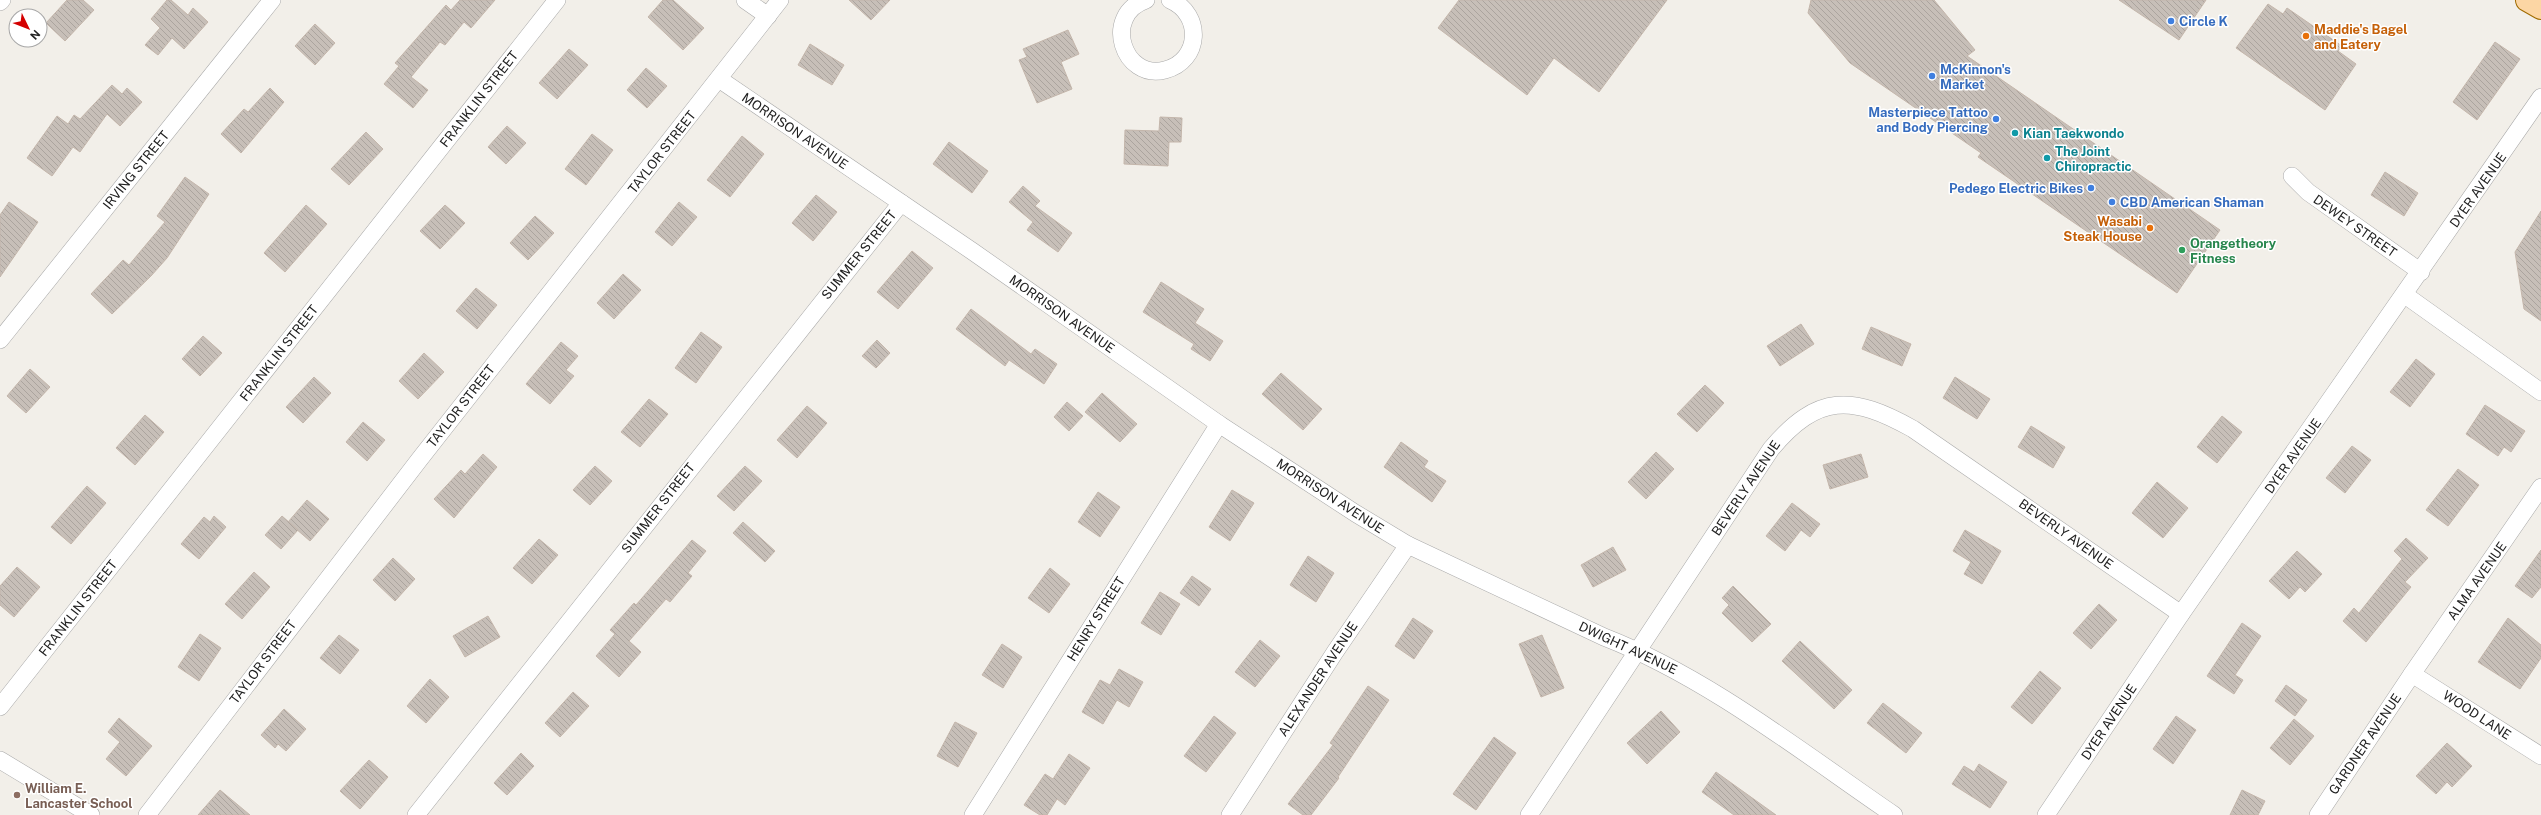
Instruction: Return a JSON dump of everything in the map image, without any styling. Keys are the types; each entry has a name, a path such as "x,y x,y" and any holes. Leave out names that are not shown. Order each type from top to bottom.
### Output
{"main road":[{"path":"2527,0 2541,8"}],"street":[{"name":"IRVING STREET","path":"0,340 272,0"},
{"name":"FRANKLIN STREET","path":"0,707 557,0"},
{"path":"745,0 768,16"},
{"name":"TAYLOR STREET","path":"146,815 419,460 720,79 780,0"},
{"path":"1146,0 1134,7 1126,15 1121,38 1130,59 1139,66 1151,70 1164,71 1176,66 1185,58 1192,48 1194,35 1192,23 1187,12 1175,1"},
{"name":"MORRISON AVENUE","path":"720,79 1219,424 1355,513 1408,545"},
{"name":"DYER AVENUE","path":"2046,815 2182,614 2406,295 2541,97"},
{"name":"DEWEY STREET","path":"2292,176 2308,192 2421,272"},
{"name":"SUMMER STREET","path":"416,815 901,203"},
{"path":"2406,295 2541,392"},
{"name":"BEVERLY AVENUE","path":"1529,815 1771,449 1786,431 1804,417 1824,406 1848,404 1871,408 1913,429 2182,614"},
{"name":"HENRY STREET","path":"973,815 1219,424"},
{"name":"ALMA AVENUE","path":"2412,674 2541,487"},
{"name":"DWIGHT AVENUE","path":"1408,545 1597,634 1638,650 1688,676 1894,815"},
{"name":"ALEXANDER AVENUE","path":"1230,815 1335,652 1408,545"},
{"name":"WOOD LANE","path":"2412,674 2541,756"},
{"name":"GARDNER AVENUE","path":"2318,815 2412,674"},
{"path":"0,760 90,815"}],"building":[{"path":"67,0 83,0 94,10 65,41 48,25 48,21"},
{"path":"167,0 171,0 188,15 193,8 208,22 184,49 172,38 158,55 145,45 160,28 151,19"},
{"path":"460,0 495,0 471,28 464,22 445,45 440,42 411,77 428,90 413,108 384,84 399,66 395,63 446,5 451,10"},
{"path":"663,0 673,0 704,28 683,50 648,17"},
{"path":"849,0 890,0 871,20"},
{"path":"1459,0 1667,0 1599,92 1554,58 1527,95 1438,28"},
{"path":"1811,0 1934,0 1975,50 1967,56 2220,230 2177,293 1978,157 1981,153 1850,63 1808,13"},
{"name":"Circle K","path":"2119,0 2206,0 2179,40"},
{"path":"2268,4 2283,14 2287,8 2342,46 2338,51 2356,64 2325,110 2236,48"},
{"path":"315,24 335,43 315,65 295,46"},
{"path":"1068,30 1079,54 1061,62 1072,89 1037,103 1019,60 1027,57 1023,49"},
{"path":"2495,42 2520,59 2477,120 2453,102"},
{"path":"810,44 844,65 832,85 798,65"},
{"path":"569,49 588,65 557,99 539,83"},
{"path":"646,68 667,86 647,108 627,90"},
{"path":"112,85 122,94 127,88 142,102 120,126 107,114 80,152 73,147 52,176 27,158 57,116 68,124 74,115 80,119"},
{"path":"270,88 284,102 241,153 221,134 244,109 248,112"},
{"path":"1160,117 1182,118 1181,142 1169,142 1168,166 1124,164 1125,130 1159,131"},
{"path":"507,126 526,143 506,164 488,147"},
{"path":"366,132 383,149 349,185 331,169"},
{"path":"592,134 613,150 586,185 565,169"},
{"path":"742,136 764,154 730,197 707,180"},
{"path":"949,142 988,171 972,193 933,164"},
{"path":"2385,172 2418,193 2404,216 2371,195"},
{"path":"185,177 209,194 167,258 112,314 91,294 123,260 129,265 165,222 157,216"},
{"path":"1023,186 1040,201 1035,206 1072,233 1058,252 1027,230 1033,222 1009,202"},
{"path":"816,195 837,212 813,241 792,223"},
{"path":"9,202 38,222 0,277 0,215"},
{"path":"679,202 697,217 672,246 655,232"},
{"path":"306,205 327,224 285,272 264,253"},
{"path":"445,205 465,223 440,249 420,231"},
{"path":"2541,211 2541,321 2524,309 2515,252"},
{"path":"535,216 554,233 528,260 510,243"},
{"path":"912,251 933,268 898,309 877,292"},
{"path":"623,274 641,290 614,319 597,303"},
{"path":"1161,282 1204,309 1195,323 1223,341 1210,361 1191,349 1194,344 1143,312"},
{"path":"476,288 497,305 477,329 456,311"},
{"path":"971,309 1031,354 1035,349 1057,364 1044,384 1009,360 1005,366 956,329"},
{"path":"1801,324 1814,344 1780,366 1767,346"},
{"path":"1871,327 1911,344 1902,366 1862,349"},
{"path":"701,332 722,347 696,383 675,368"},
{"path":"203,336 222,353 200,376 182,359"},
{"path":"877,340 890,353 876,368 862,356"},
{"path":"561,342 578,356 566,370 574,376 550,404 526,384"},
{"path":"424,353 444,372 418,399 399,381"},
{"path":"2416,359 2435,374 2410,407 2390,392"},
{"path":"30,369 50,387 26,413 7,396"},
{"path":"1281,373 1322,409 1303,430 1262,394"},
{"path":"314,377 331,393 303,423 286,407"},
{"path":"1955,377 1990,399 1977,419 1943,398"},
{"path":"1705,385 1724,403 1697,432 1677,414"},
{"path":"1102,393 1137,424 1120,442 1085,412"},
{"path":"649,399 668,414 640,447 621,432"},
{"path":"1067,402 1083,416 1069,431 1054,417"},
{"path":"2485,405 2525,431 2511,452 2504,447 2498,456 2466,434"},
{"path":"807,406 827,423 797,458 777,440"},
{"path":"145,415 164,432 135,465 116,448"},
{"path":"2222,416 2242,432 2217,463 2197,447"},
{"path":"363,422 385,440 367,461 346,442"},
{"path":"2031,426 2065,447 2053,468 2018,447"},
{"path":"1401,442 1428,461 1424,467 1446,481 1432,502 1384,467"},
{"path":"2352,446 2371,460 2345,493 2326,478"},
{"path":"1656,452 1674,469 1646,499 1628,482"},
{"path":"483,454 497,467 454,518 434,499 461,470 465,474"},
{"path":"1861,454 1868,477 1830,489 1823,465"},
{"path":"595,466 612,481 590,505 573,490"},
{"path":"745,466 762,481 734,511 717,496"},
{"path":"2458,469 2479,485 2448,526 2426,510"},
{"path":"2157,482 2188,508 2163,538 2132,513"},
{"path":"87,486 106,503 71,544 51,527"},
{"path":"1232,490 1254,503 1230,541 1209,527"},
{"path":"1098,492 1120,507 1100,537 1078,522"},
{"path":"307,500 329,519 310,541 288,522"},
{"path":"1792,503 1820,524 1810,537 1801,530 1785,551 1766,536"},
{"path":"214,516 226,527 199,559 181,544 204,517 210,522"},
{"path":"282,516 298,530 281,549 265,535"},
{"path":"743,522 775,551 765,562 733,533"},
{"path":"1965,530 2001,551 1982,584 1964,574 1971,562 1953,551"},
{"path":"2406,538 2428,558 2405,582 2411,587 2366,642 2343,621 2354,608 2359,613 2402,559 2394,551"},
{"path":"539,539 558,555 532,584 513,568"},
{"path":"692,540 706,551 688,573 692,576 670,602 666,599 629,641 641,652 619,677 596,656 615,634 610,630 634,603 636,605"},
{"path":"1613,547 1626,570 1593,587 1581,565"},
{"path":"2541,550 2541,587 2532,598 2515,586"},
{"path":"2297,551 2322,574 2305,592 2300,587 2289,599 2269,581"},
{"path":"1308,556 1334,573 1316,602 1290,585"},
{"path":"393,558 415,579 395,601 373,580"},
{"path":"17,567 40,587 14,617 0,605 0,586"},
{"path":"1050,568 1070,584 1049,613 1028,598"},
{"path":"254,572 270,587 242,619 225,604"},
{"path":"1192,576 1211,589 1199,606 1180,593"},
{"path":"1733,586 1771,624 1752,642 1722,613 1729,605 1722,598"},
{"path":"1160,592 1180,604 1161,635 1141,623"},
{"path":"2099,604 2117,620 2091,649 2073,633"},
{"path":"488,616 500,637 465,657 453,636"},
{"path":"1413,618 1433,631 1414,659 1395,646"},
{"path":"2508,618 2541,645 2541,658 2520,689 2478,662"},
{"path":"2242,623 2261,636 2235,675 2243,680 2234,694 2207,676"},
{"path":"200,634 221,648 199,681 178,667"},
{"path":"339,635 359,650 340,674 320,658"},
{"path":"1542,635 1564,688 1541,697 1519,644"},
{"path":"1260,640 1280,656 1255,687 1235,672"},
{"path":"1800,641 1852,690 1834,709 1782,661"},
{"path":"1002,644 1022,657 1003,688 982,675"},
{"path":"1119,669 1143,682 1129,707 1117,700 1103,724 1082,712 1100,680 1110,685"},
{"path":"2040,671 2061,688 2032,724 2011,707"},
{"path":"430,679 449,697 426,723 407,706"},
{"path":"2286,685 2307,700 2295,716 2275,701"},
{"path":"1368,686 1389,700 1338,777 1339,778 1311,815 1303,815 1288,804 1333,745 1330,743"},
{"path":"573,692 589,706 560,737 545,723"},
{"path":"1883,703 1922,733 1906,753 1867,723"},
{"path":"284,709 306,729 286,751 278,744 275,748 261,735"},
{"path":"1661,711 1680,732 1647,764 1627,743"},
{"path":"1214,716 1236,733 1206,772 1184,756"},
{"path":"2176,716 2196,730 2173,764 2153,749"},
{"path":"119,718 152,746 126,776 106,759 120,742 108,732"},
{"path":"2294,719 2314,736 2290,765 2270,748"},
{"path":"955,722 977,733 958,767 937,756"},
{"path":"1494,737 1516,753 1476,810 1453,794"},
{"path":"2447,743 2472,766 2452,787 2447,782 2436,794 2416,776"},
{"path":"521,753 534,766 507,795 494,783"},
{"path":"1069,754 1090,768 1065,805 1057,799 1047,815 1040,815 1024,805 1045,774 1053,779"},
{"path":"369,760 388,777 360,809 340,791"},
{"path":"1979,764 2007,782 1990,808 1952,784 1964,766 1974,772"},
{"path":"1716,772 1776,815 1734,815 1702,792"},
{"path":"220,790 250,815 198,815"},
{"path":"2242,790 2265,801 2258,815 2230,815"}],"place":[{"name":"Circle K","path":"2171,21"},
{"name":"Maddie's Bagel and Eatery","path":"2306,36"},
{"name":"McKinnon's Market","path":"1932,76"},
{"name":"Masterpiece Tattoo and Body Piercing","path":"1996,119"},
{"name":"Kian Taekwondo","path":"2015,133"},
{"name":"The Joint Chiropractic","path":"2047,158"},
{"name":"Pedego Electric Bikes","path":"2091,188"},
{"name":"CBD American Shaman","path":"2112,202"},
{"name":"Wasabi Steak House","path":"2150,228"},
{"name":"Orangetheory Fitness","path":"2182,250"},
{"name":"William E. Lancaster School","path":"17,795"}]}
